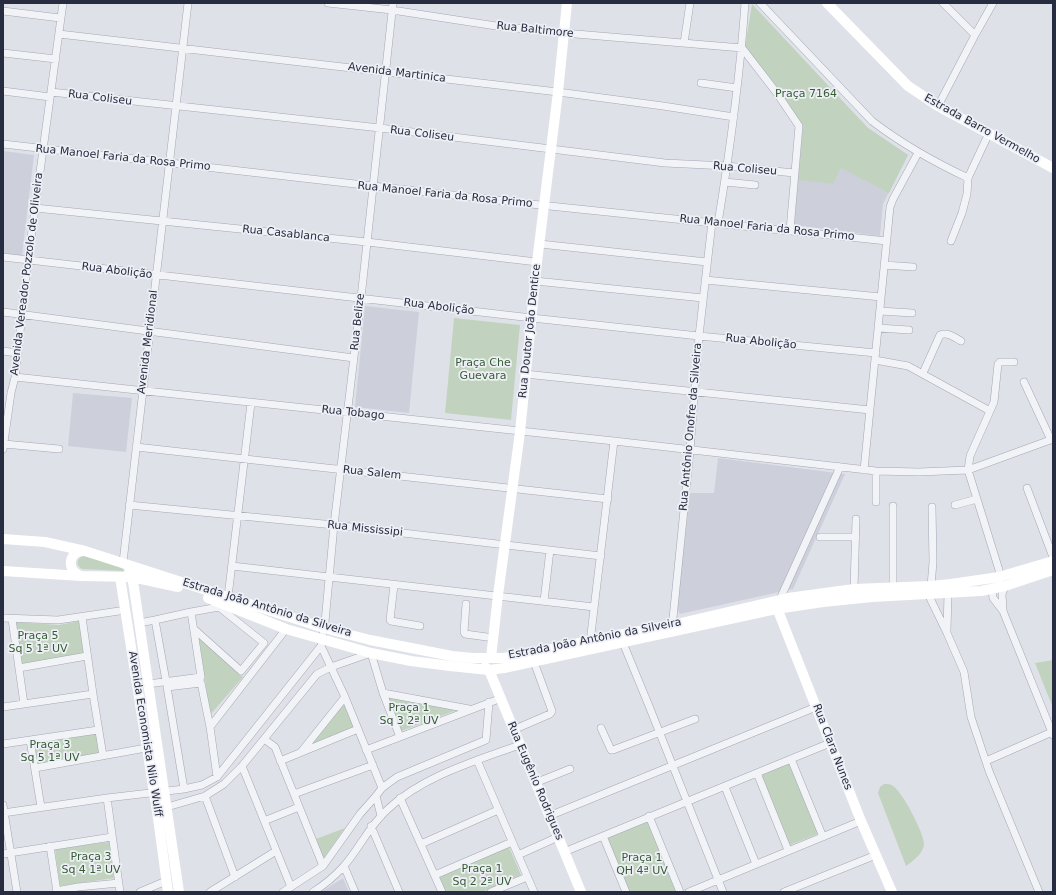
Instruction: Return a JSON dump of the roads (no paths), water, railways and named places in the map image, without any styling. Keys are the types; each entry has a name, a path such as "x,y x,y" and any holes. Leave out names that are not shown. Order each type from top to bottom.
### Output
{"main road":[{"name":"Rua Doutor João Dentice","path":"491,658 520,432 537,262 558,92 567,3"},
{"name":"Estrada Barro Vermelho","path":"827,3 908,86 938,106 1053,168"},
{"name":"Estrada João Antônio da Silveira","path":"3,539 45,542 85,551 123,562 286,629 325,643 412,661 489,670 534,662 574,649 603,642 672,628 777,603 854,588 893,587 929,590 948,594 992,589 1053,570"},
{"path":"81,576 72,569 70,561 74,554 81,550 85,551"},
{"name":"Estrada João Antônio da Silveira","path":"777,603 823,602 929,590 999,577 1053,561"},
{"path":"123,562 132,577"},
{"name":"Estrada João Antônio da Silveira","path":"3,571 81,576 132,577 173,585 222,602 370,640 452,656 472,658 503,658 574,649 591,641 603,642"},
{"path":"992,589 1011,573"},
{"name":"Avenida Economista Nilo Wulff","path":"120,576 168,892"},
{"name":"Avenida Economista Nilo Wulff","path":"132,577 179,892"},
{"path":"135,598 139,588 148,582 153,582"},
{"name":"Rua Clara Nunes","path":"777,603 861,821 892,892"},
{"path":"325,643 336,636 355,640 370,640"},
{"path":"472,658 489,670"},
{"name":"Rua Eugênio Rodrigues","path":"489,670 499,698 581,892"}],"street":[{"name":"Avenida Vereador Pozzolo de Oliveira","path":"3,447 7,392 15,377 28,260 63,3"},
{"name":"Avenida Meridional","path":"123,562 128,505 143,390 188,3"},
{"name":"Rua Baltimore","path":"328,3 392,7 496,26 742,48"},
{"path":"684,43 690,3"},
{"name":"Rua Antônio Onofre da Silveira","path":"672,628 707,262 728,166 746,3"},
{"path":"760,3 872,121 892,137 918,153 968,178"},
{"path":"943,3 975,35"},
{"path":"938,106 993,3"},
{"name":"Rua Belize","path":"325,643 324,628 334,525 361,298 392,7"},
{"path":"3,11 60,18"},
{"name":"Avenida Martinica","path":"59,34 558,92 734,117"},
{"path":"742,48 776,92 799,126 790,230"},
{"path":"3,53 56,59"},
{"path":"701,83 737,88"},
{"name":"Rua Coliseu","path":"3,91 380,128 665,163 728,166 794,173"},
{"path":"951,241 968,194 968,178 989,133"},
{"name":"Rua Manoel Faria da Rosa Primo","path":"3,144 544,206 887,241"},
{"path":"864,470 890,207 918,153"},
{"path":"725,182 755,185"},
{"name":"Rua Casablanca","path":"35,208 367,242 537,262"},
{"path":"540,244 707,262"},
{"name":"Rua Abolição","path":"3,257 875,357 908,366 923,373 990,411"},
{"path":"884,265 913,267"},
{"path":"705,280 881,297"},
{"path":"535,281 703,298"},
{"path":"880,311 912,313"},
{"path":"3,312 354,358"},
{"path":"878,328 909,330"},
{"path":"923,373 940,335 944,333 948,334 960,341"},
{"path":"3,351 17,353"},
{"path":"999,577 999,570 968,470 970,456 994,402 998,364 1003,361 1014,362"},
{"path":"525,374 870,410"},
{"name":"Rua Tobago","path":"15,377 614,441 876,471 918,472 968,470 1052,440"},
{"path":"1024,382 1052,440"},
{"path":"222,602 232,566 251,403"},
{"path":"591,641 614,441"},
{"path":"3,447 59,449"},
{"name":"Rua Salem","path":"136,447 608,499"},
{"path":"777,603 840,467"},
{"path":"876,471 876,502"},
{"path":"1027,488 1053,557"},
{"path":"955,505 977,500"},
{"name":"Rua Mississipi","path":"128,505 334,525 601,556"},
{"path":"893,506 893,587"},
{"path":"932,507 933,562 929,590 964,672 972,717 986,761 1039,892"},
{"path":"854,588 856,519"},
{"path":"820,537 856,537"},
{"path":"544,601 550,550"},
{"path":"232,566 594,607"},
{"path":"394,585 390,620 420,626"},
{"path":"986,761 1052,733 1003,611 1002,594 1005,586"},
{"path":"992,589 998,606 1003,611"},
{"path":"948,594 948,633"},
{"path":"138,623 191,612 222,602"},
{"path":"194,628 241,670 264,643 222,602"},
{"path":"466,604 465,634 494,638"},
{"path":"3,618 58,620 126,610"},
{"path":"191,612 217,777"},
{"path":"82,616 103,756"},
{"path":"12,618 24,704"},
{"path":"155,620 166,681"},
{"path":"210,727 286,629"},
{"path":"621,639 660,732 686,802 723,892"},
{"path":"325,643 331,668 345,697 382,788"},
{"path":"17,892 3,810 41,807 184,789 202,785 217,777 325,643"},
{"path":"167,807 205,796 224,784 242,766 317,674 371,653 383,693 400,736"},
{"path":"19,668 87,656"},
{"path":"513,730 550,714 552,711 534,662"},
{"path":"148,684 166,681 201,680"},
{"path":"184,789 167,687 201,680"},
{"path":"383,693 470,710"},
{"path":"3,707 93,694"},
{"path":"301,752 345,697"},
{"path":"366,750 499,698"},
{"path":"283,892 323,866 360,814 382,788 398,777 486,740 489,702"},
{"path":"549,816 816,707"},
{"path":"601,728 611,750 613,750 695,719"},
{"path":"280,761 358,729"},
{"path":"3,744 98,730"},
{"path":"264,739 275,747 323,866"},
{"path":"30,740 41,807"},
{"path":"564,852 830,743"},
{"path":"313,892 328,882 344,866 371,826 400,798 427,782 477,760 519,745"},
{"path":"35,768 146,748"},
{"path":"477,760 534,892"},
{"path":"791,760 823,837"},
{"path":"294,794 373,765"},
{"path":"242,766 291,887"},
{"path":"535,783 570,769"},
{"path":"757,773 788,850"},
{"path":"725,787 756,864"},
{"path":"205,796 235,876"},
{"path":"376,796 381,816"},
{"path":"107,798 120,892"},
{"path":"400,798 435,875 441,892"},
{"path":"264,821 299,807"},
{"path":"421,844 498,810"},
{"path":"649,816 680,892"},
{"path":"689,892 861,821"},
{"path":"371,826 399,892"},
{"path":"603,836 626,892"},
{"path":"3,854 112,837"},
{"path":"518,855 558,837"},
{"path":"435,875 512,842"},
{"path":"50,846 56,891 119,883"},
{"path":"210,892 276,851"},
{"path":"784,892 876,855"},
{"path":"344,866 355,892"},
{"path":"491,892 527,877"},
{"path":"140,892 166,881"}],"park label":[{"name":"Praça 7164","path":"806,94"},
{"name":"Praça Che Guevara","path":"483,369"},
{"name":"Praça 5 Sq 5 1ª UV","path":"38,642"},
{"name":"Praça 1 Sq 3 2ª UV","path":"409,714"},
{"name":"Praça 3 Sq 5 1ª UV","path":"50,751"},
{"name":"Praça 3 Sq 4 1ª UV","path":"91,863"},
{"name":"Praça 1 QH 4ª UV","path":"642,864"},
{"name":"Praça 1 Sq 2 2ª UV","path":"482,875"}]}
